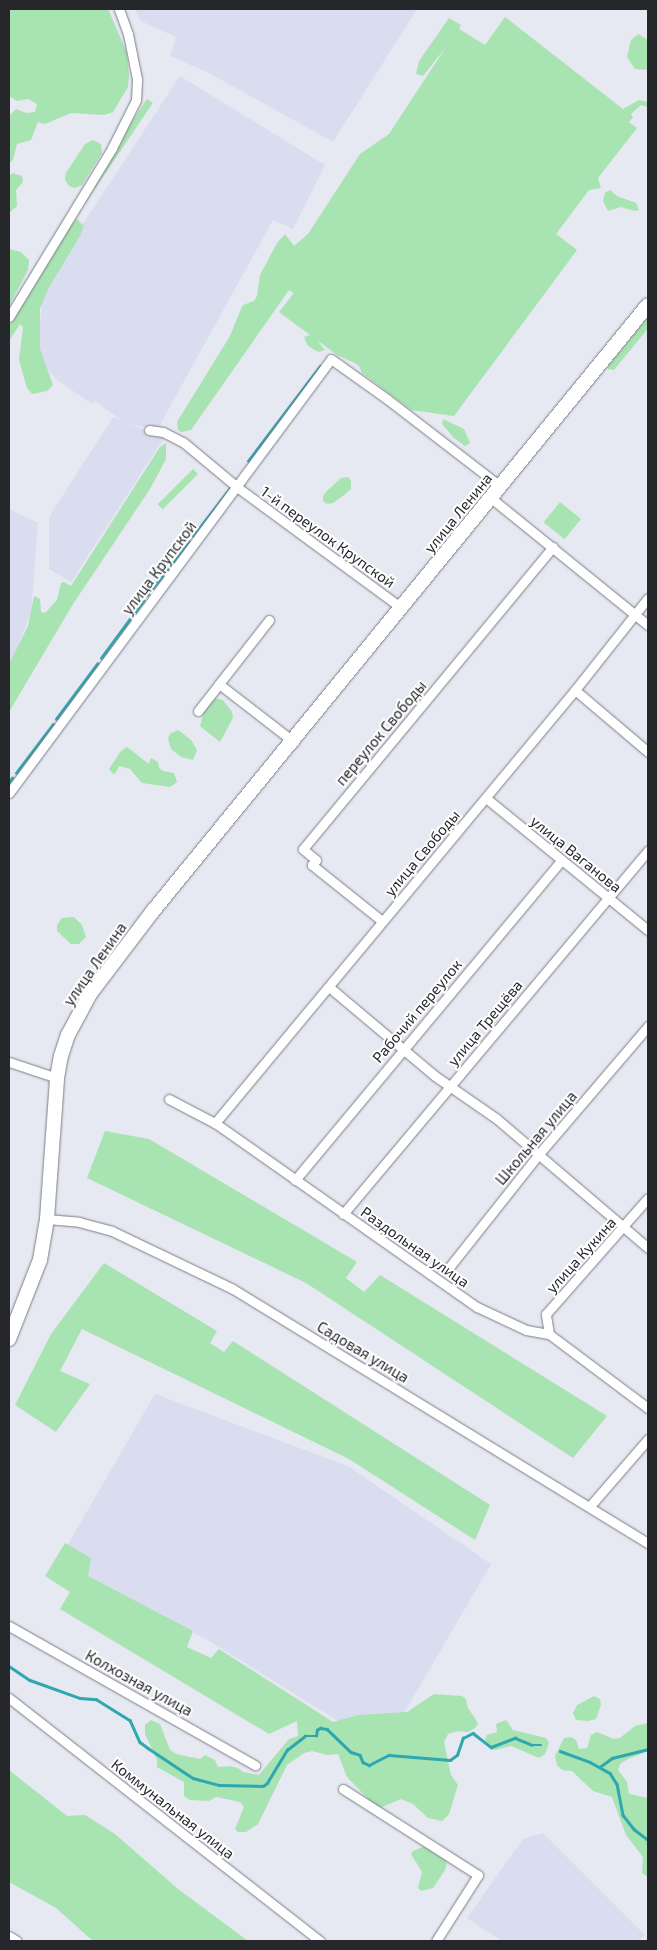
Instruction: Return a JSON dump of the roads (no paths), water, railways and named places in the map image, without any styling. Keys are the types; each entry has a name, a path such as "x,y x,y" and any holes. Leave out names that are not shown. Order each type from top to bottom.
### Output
{"street":[{"path":"9,317 112,148 136,100 137,79 128,34 119,9"},
{"name":"улица Ленина","path":"9,1339 40,1260 47,1219 57,1078 68,1035 90,994 108,969 648,305"},
{"name":"улица Крупской","path":"9,793 331,359 387,399 500,486"},
{"name":"1-й переулок Крупской","path":"149,430 163,432 183,442 237,488 402,608"},
{"path":"491,498 648,626"},
{"name":"переулок Свободы","path":"382,921 312,865 316,860 303,849 553,547"},
{"name":"улица Свободы","path":"215,1124 575,690 648,598"},
{"path":"198,711 269,620"},
{"path":"220,684 294,742"},
{"path":"575,690 648,752"},
{"name":"улица Ваганова","path":"486,798 648,930"},
{"name":"улица Трещёва","path":"343,1214 648,850"},
{"name":"Рабочий переулок","path":"295,1180 561,861"},
{"path":"329,987 436,1076 452,1085 497,1119 648,1248"},
{"name":"Школьная улица","path":"448,1270 538,1155 648,1026"},
{"path":"9,1062 57,1078"},
{"name":"Раздольная улица","path":"169,1099 215,1124 477,1306 526,1330 549,1334 648,1408"},
{"name":"улица Кукина","path":"549,1334 546,1314 648,1198"},
{"name":"Садовая улица","path":"47,1219 79,1222 112,1231 233,1289 648,1543"},
{"path":"590,1506 648,1439"},
{"name":"Колхозная улица","path":"9,1626 255,1765"},
{"name":"Коммунальная улица","path":"9,1698 320,1941"},
{"path":"344,1789 478,1875 436,1941"},
{"path":"9,1936 17,1941"}],"waterway":[{"path":"248,461 320,366"},
{"path":"193,536 231,487"},
{"path":"147,595 189,542"},
{"path":"101,658 143,601"},
{"path":"56,719 97,664"},
{"path":"16,773 53,724"},
{"path":"9,782 12,778"},
{"path":"9,1666 30,1680 80,1698 96,1699 130,1720 140,1742 148,1748 193,1778 219,1785 263,1786 267,1783 287,1750 305,1736 316,1736 317,1730 320,1728 327,1729 351,1752 360,1755 363,1762 369,1765 389,1755 450,1760 457,1755 463,1738 473,1733 491,1747 515,1738 532,1745 541,1745"},
{"path":"601,1766 612,1758 648,1749"},
{"path":"560,1751 590,1762 610,1773 617,1784 623,1815 634,1829 648,1840"}]}
